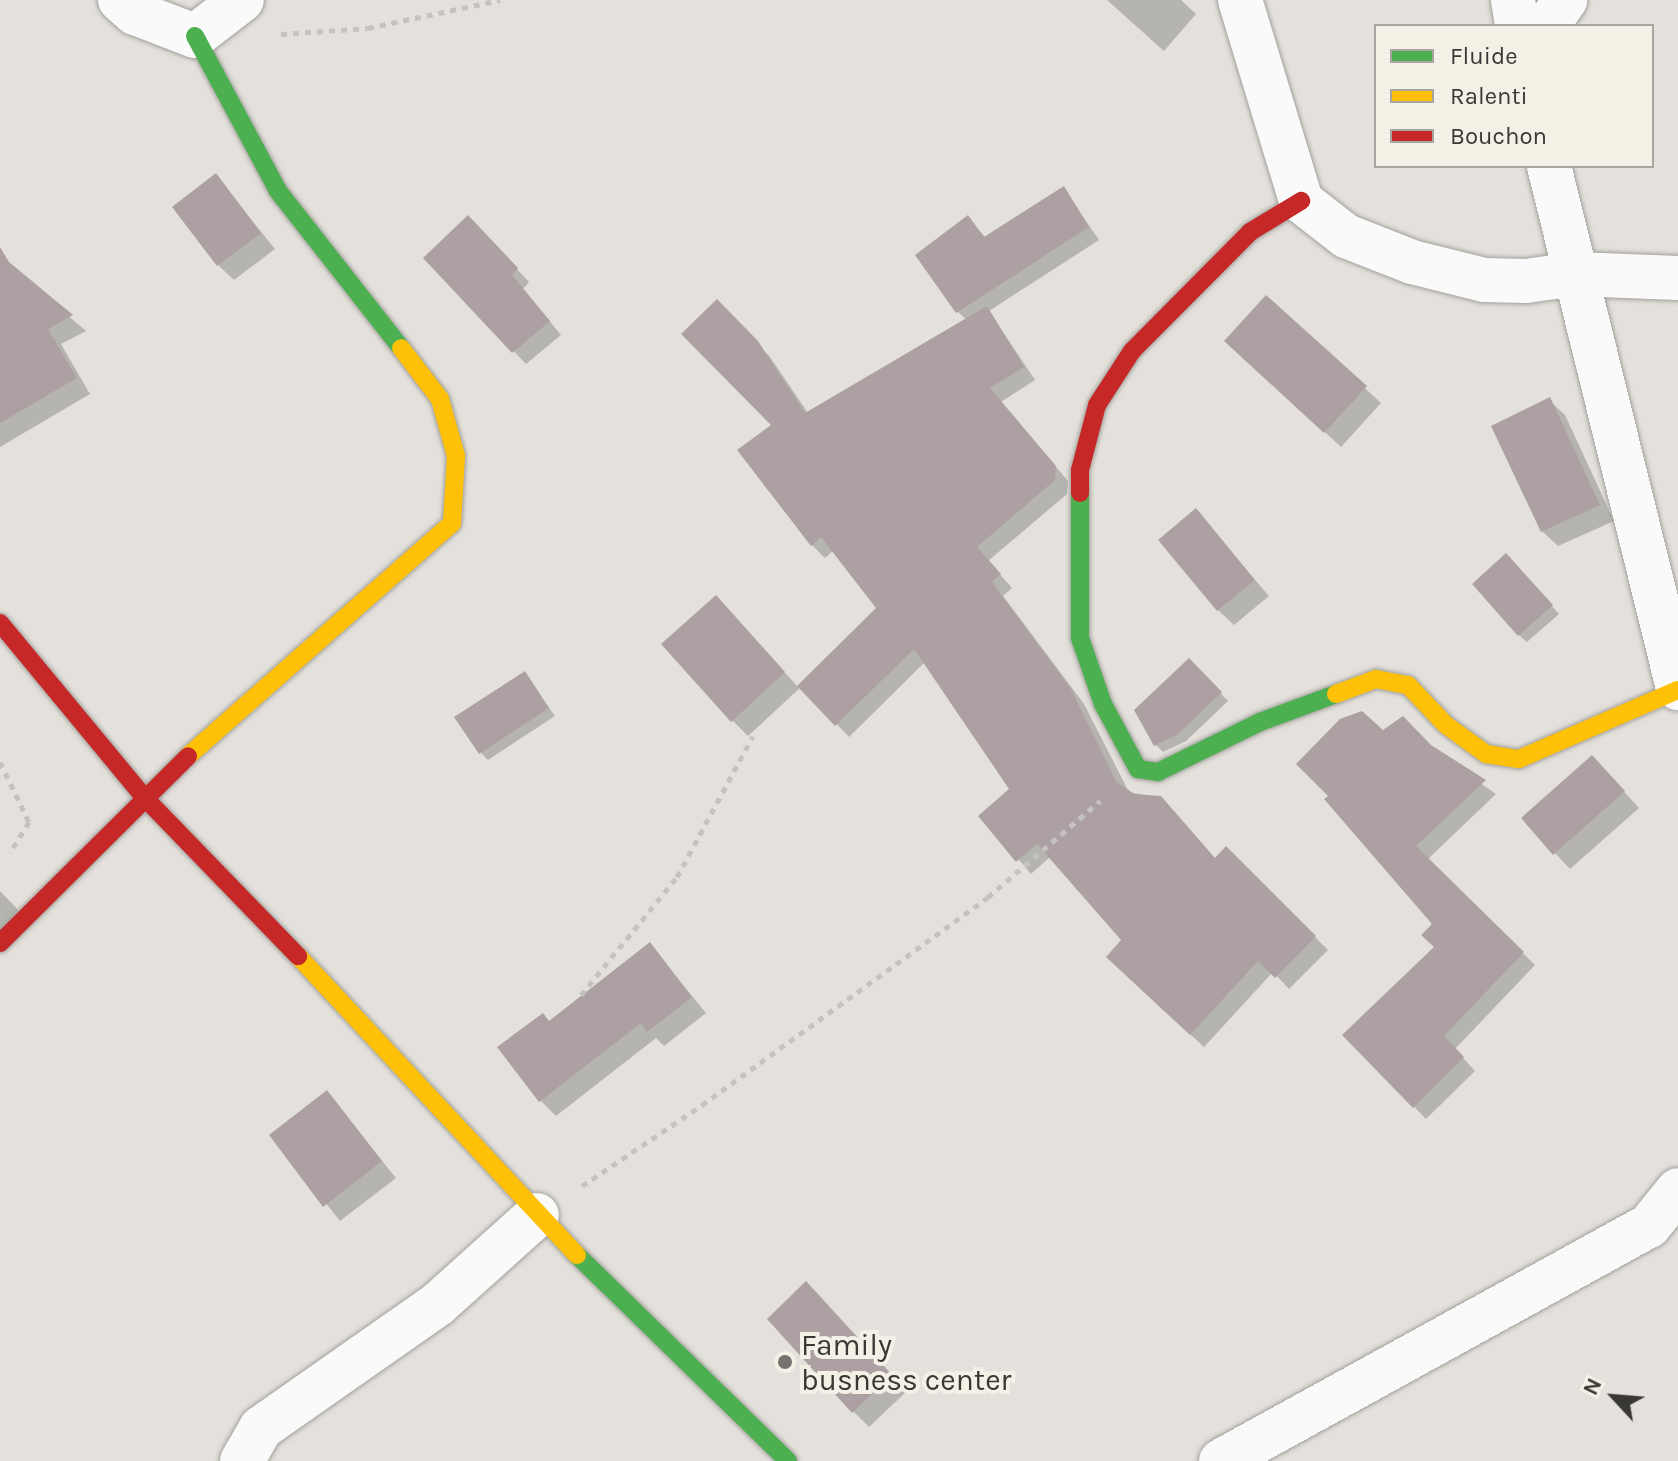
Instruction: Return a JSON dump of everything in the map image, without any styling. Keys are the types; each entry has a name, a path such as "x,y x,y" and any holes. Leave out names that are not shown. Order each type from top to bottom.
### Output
{"street":[{"path":"0,943 143,796 452,523 456,456 440,399 278,191 213,76 195,36 135,13 120,0"},
{"path":"195,36 242,0"},
{"path":"1240,0 1301,201 1346,236 1412,262 1484,280 1526,281 1575,274 1678,278"},
{"path":"1513,0 1517,24"},
{"path":"1548,24 1565,0"},
{"path":"1301,201 1250,232 1181,299 1132,351 1097,405 1080,470 1080,638 1103,704 1138,769 1158,772 1260,722 1376,679 1408,685 1446,725 1486,754 1503,759 1519,759 1678,689 1549,168"},
{"path":"0,623 143,796 397,1058 537,1215 788,1461"},
{"path":"1221,1461 1649,1226 1678,1190"},
{"path":"242,1461 261,1428 438,1304 537,1215"}],"path":[{"path":"213,76 282,34 368,28 500,0"},
{"path":"581,995 677,877 753,736"},
{"path":"0,762 29,822 5,861 26,916"},
{"path":"537,1215 702,1105 988,897 1138,769"}],"building":[{"path":"216,173 261,233 217,266 172,207"},
{"path":"1064,186 1089,227 956,313 915,255 968,215 984,237"},
{"path":"468,215 518,268 512,275 550,321 512,353 423,258"},
{"path":"0,247 9,262 73,315 48,329 77,378 0,423"},
{"path":"1266,295 1367,386 1324,433 1224,341"},
{"path":"717,299 758,341 805,413 987,306 1024,367 990,388 1056,466 1055,480 977,547 1001,574 992,582 1071,689 1116,781 1134,794 1161,796 1215,858 1226,846 1316,936 1275,978 1258,961 1190,1035 1106,957 1121,940 1037,844 1016,862 978,816 1009,789 914,649 835,726 797,686 876,608 821,537 811,546 737,450 771,425 681,334"},
{"path":"1550,397 1600,505 1541,532 1491,426"},
{"path":"1196,508 1255,580 1217,611 1158,540"},
{"path":"1506,553 1553,605 1518,636 1472,584"},
{"path":"716,595 785,672 731,722 661,644"},
{"path":"1189,658 1222,692 1178,734 1154,746 1134,710"},
{"path":"525,671 549,708 479,754 454,717"},
{"path":"1362,711 1383,730 1403,716 1431,745 1486,780 1416,846 1524,952 1444,1036 1464,1057 1413,1108 1342,1035 1434,947 1421,935 1432,924 1324,799 1328,796 1296,764 1340,719"},
{"path":"1592,755 1625,791 1553,855 1521,818"},
{"path":"650,942 692,997 647,1032 641,1023 539,1102 497,1047 543,1013 549,1021"},
{"path":"327,1090 382,1161 323,1207 269,1135"},
{"path":"806,1281 892,1375 852,1413 767,1319"}],"traffic: fast":[{"path":"195,36 278,191 401,348"},
{"path":"1080,493 1080,638 1103,704 1138,769 1158,772 1260,722 1336,694"},
{"path":"577,1255 788,1461"}],"traffic: slow":[{"path":"188,756 452,523 456,456 440,399 401,348"},
{"path":"1336,694 1376,679 1408,685 1446,725 1486,754 1519,759 1678,690"},
{"path":"298,956 577,1255"}],"traffic: jam":[{"path":"1080,493 1080,470 1097,405 1132,351 1250,232 1301,201"},
{"path":"0,623 143,796 298,956"},
{"path":"0,943 188,756"}],"place":[{"name":"Family busness center","path":"785,1362"}]}
